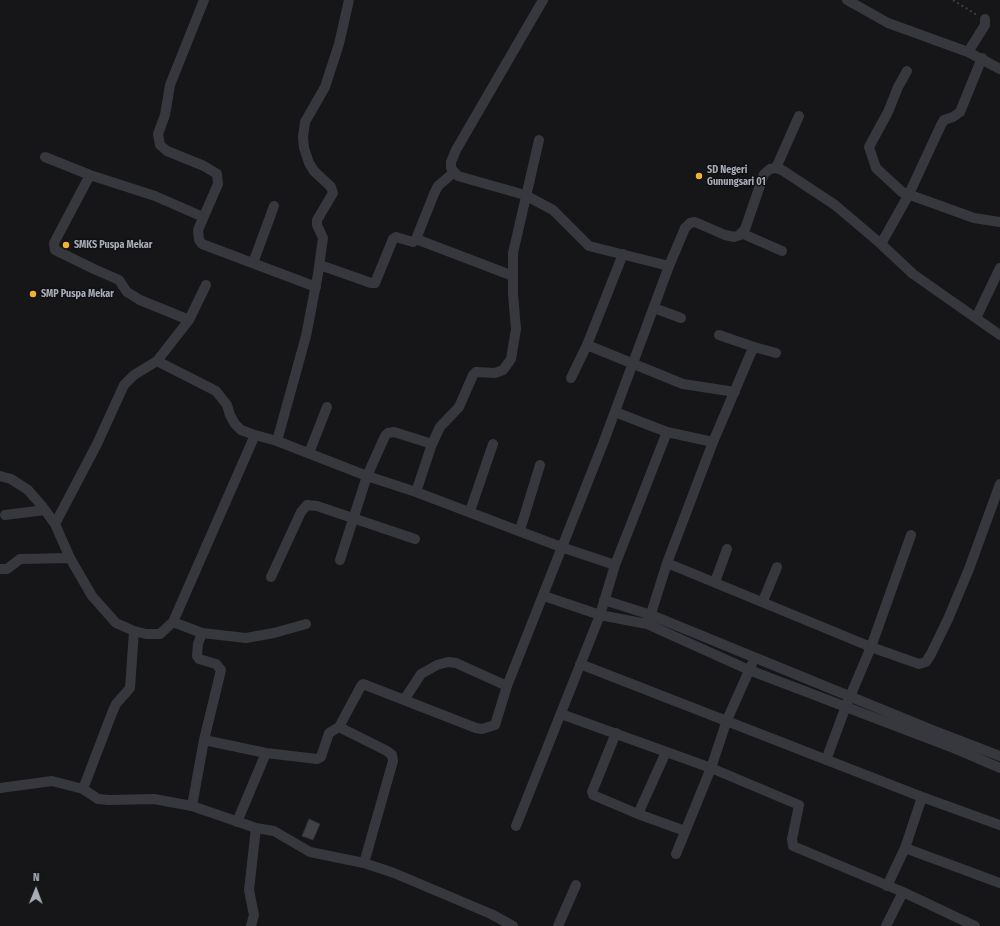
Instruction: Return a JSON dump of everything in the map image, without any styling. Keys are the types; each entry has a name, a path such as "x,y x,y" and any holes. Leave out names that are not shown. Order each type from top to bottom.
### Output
{"street":[{"path":"204,0 170,85 165,115 158,134 160,145 167,151 204,166 217,174 218,184 209,207 202,217 197,236 202,244 316,287"},
{"path":"277,441 306,336 320,265 323,238 316,225 317,220 331,197 333,190 314,171 309,163 304,148 303,137 306,122 325,87 339,44 349,0"},
{"path":"543,0 456,150 451,162 451,168 458,176 525,195 553,210 589,246 669,266"},
{"path":"848,0 888,23 968,52 982,58 1000,69"},
{"path":"968,52 986,25 985,19"},
{"path":"882,244 909,194 941,125 944,120 953,117 960,112 982,58"},
{"path":"906,71 888,112 869,147 873,163 879,173 902,192 974,218 1000,222"},
{"path":"776,168 799,116"},
{"path":"416,492 432,444 440,427 459,407 473,375 476,372 495,373 503,370 511,359 516,329 513,253 525,195 539,140"},
{"path":"45,157 90,175 155,196 202,217"},
{"path":"204,740 266,753 317,759 321,757 329,733 339,727 363,684 482,729 495,725 507,686 544,596 561,547 615,412 669,266 685,228 690,223 695,222 725,235 734,237 741,233 745,229 764,174 770,169 776,168 835,205 882,244 913,274 1000,335"},
{"path":"416,240 438,186 453,172"},
{"path":"90,175 54,242 56,250 94,270 119,280 127,292 140,300 189,320"},
{"path":"253,263 274,206"},
{"path":"741,233 782,251"},
{"path":"320,265 371,283 375,283 393,239 396,238 413,242 416,240 513,276"},
{"path":"571,378 587,345 623,254"},
{"path":"976,318 1000,268"},
{"path":"55,524 97,444 124,385 134,375 157,360 189,320 206,285"},
{"path":"654,308 682,318"},
{"path":"719,335 776,354"},
{"path":"587,345 683,384 735,392"},
{"path":"649,620 668,563 713,442 754,347"},
{"path":"157,360 216,391 228,405 230,415 235,424 241,430 277,441 367,476 416,492 520,530 561,547 615,565"},
{"path":"309,453 327,407"},
{"path":"615,412 667,432 713,442"},
{"path":"340,560 367,476 388,433 394,432 432,444"},
{"path":"516,826 562,714 600,615 615,565 667,432"},
{"path":"0,476 11,480 28,490 45,510 55,524 70,558 92,596 116,623 134,631 146,634 160,634 173,622 256,435"},
{"path":"470,512 493,444"},
{"path":"520,530 540,465"},
{"path":"668,563 763,601 871,647 919,664 926,662 969,569 1000,484"},
{"path":"271,577 301,512 307,505 317,506 415,539"},
{"path":"5,515 45,510"},
{"path":"826,760 848,701 871,647 911,535"},
{"path":"715,582 727,548"},
{"path":"0,568 7,568 20,559 70,558"},
{"path":"763,601 777,567"},
{"path":"544,596 600,615 649,620 755,657 848,701 975,752 1000,768"},
{"path":"604,600 649,620 749,670 848,701"},
{"path":"173,622 202,633 246,638 274,633 306,624"},
{"path":"83,789 116,704 130,688 134,631"},
{"path":"192,806 204,740 221,670 216,664 199,659 197,656 198,644 202,633"},
{"path":"676,854 711,768 727,720 755,657"},
{"path":"404,700 421,674 437,665 448,662 456,663 507,686"},
{"path":"580,664 922,797 1000,825"},
{"path":"562,714 711,768 799,804 792,846 903,892 975,926"},
{"path":"339,727 387,751 392,755 393,761 364,863"},
{"path":"616,733 592,792 593,795 638,814 685,831"},
{"path":"638,814 666,752"},
{"path":"975,752 1000,756"},
{"path":"237,822 266,753"},
{"path":"0,788 52,781 83,789 98,799 154,799 192,806 256,828 274,831 310,852 364,863 401,876 491,914 513,926"},
{"path":"887,886 905,848 922,797"},
{"path":"251,926 254,915 249,890 256,828"},
{"path":"905,848 1000,883"},
{"path":"558,926 576,885"},
{"path":"886,926 903,892"}],"path":[{"path":"953,0 985,19"}],"building":[{"path":"309,819 320,824 313,840 302,836"}],"place":[{"name":"SD Negeri Gunungsari 01","path":"699,176"},
{"name":"SMKS Puspa Mekar","path":"66,245"},
{"name":"SMP Puspa Mekar","path":"33,294"}]}
